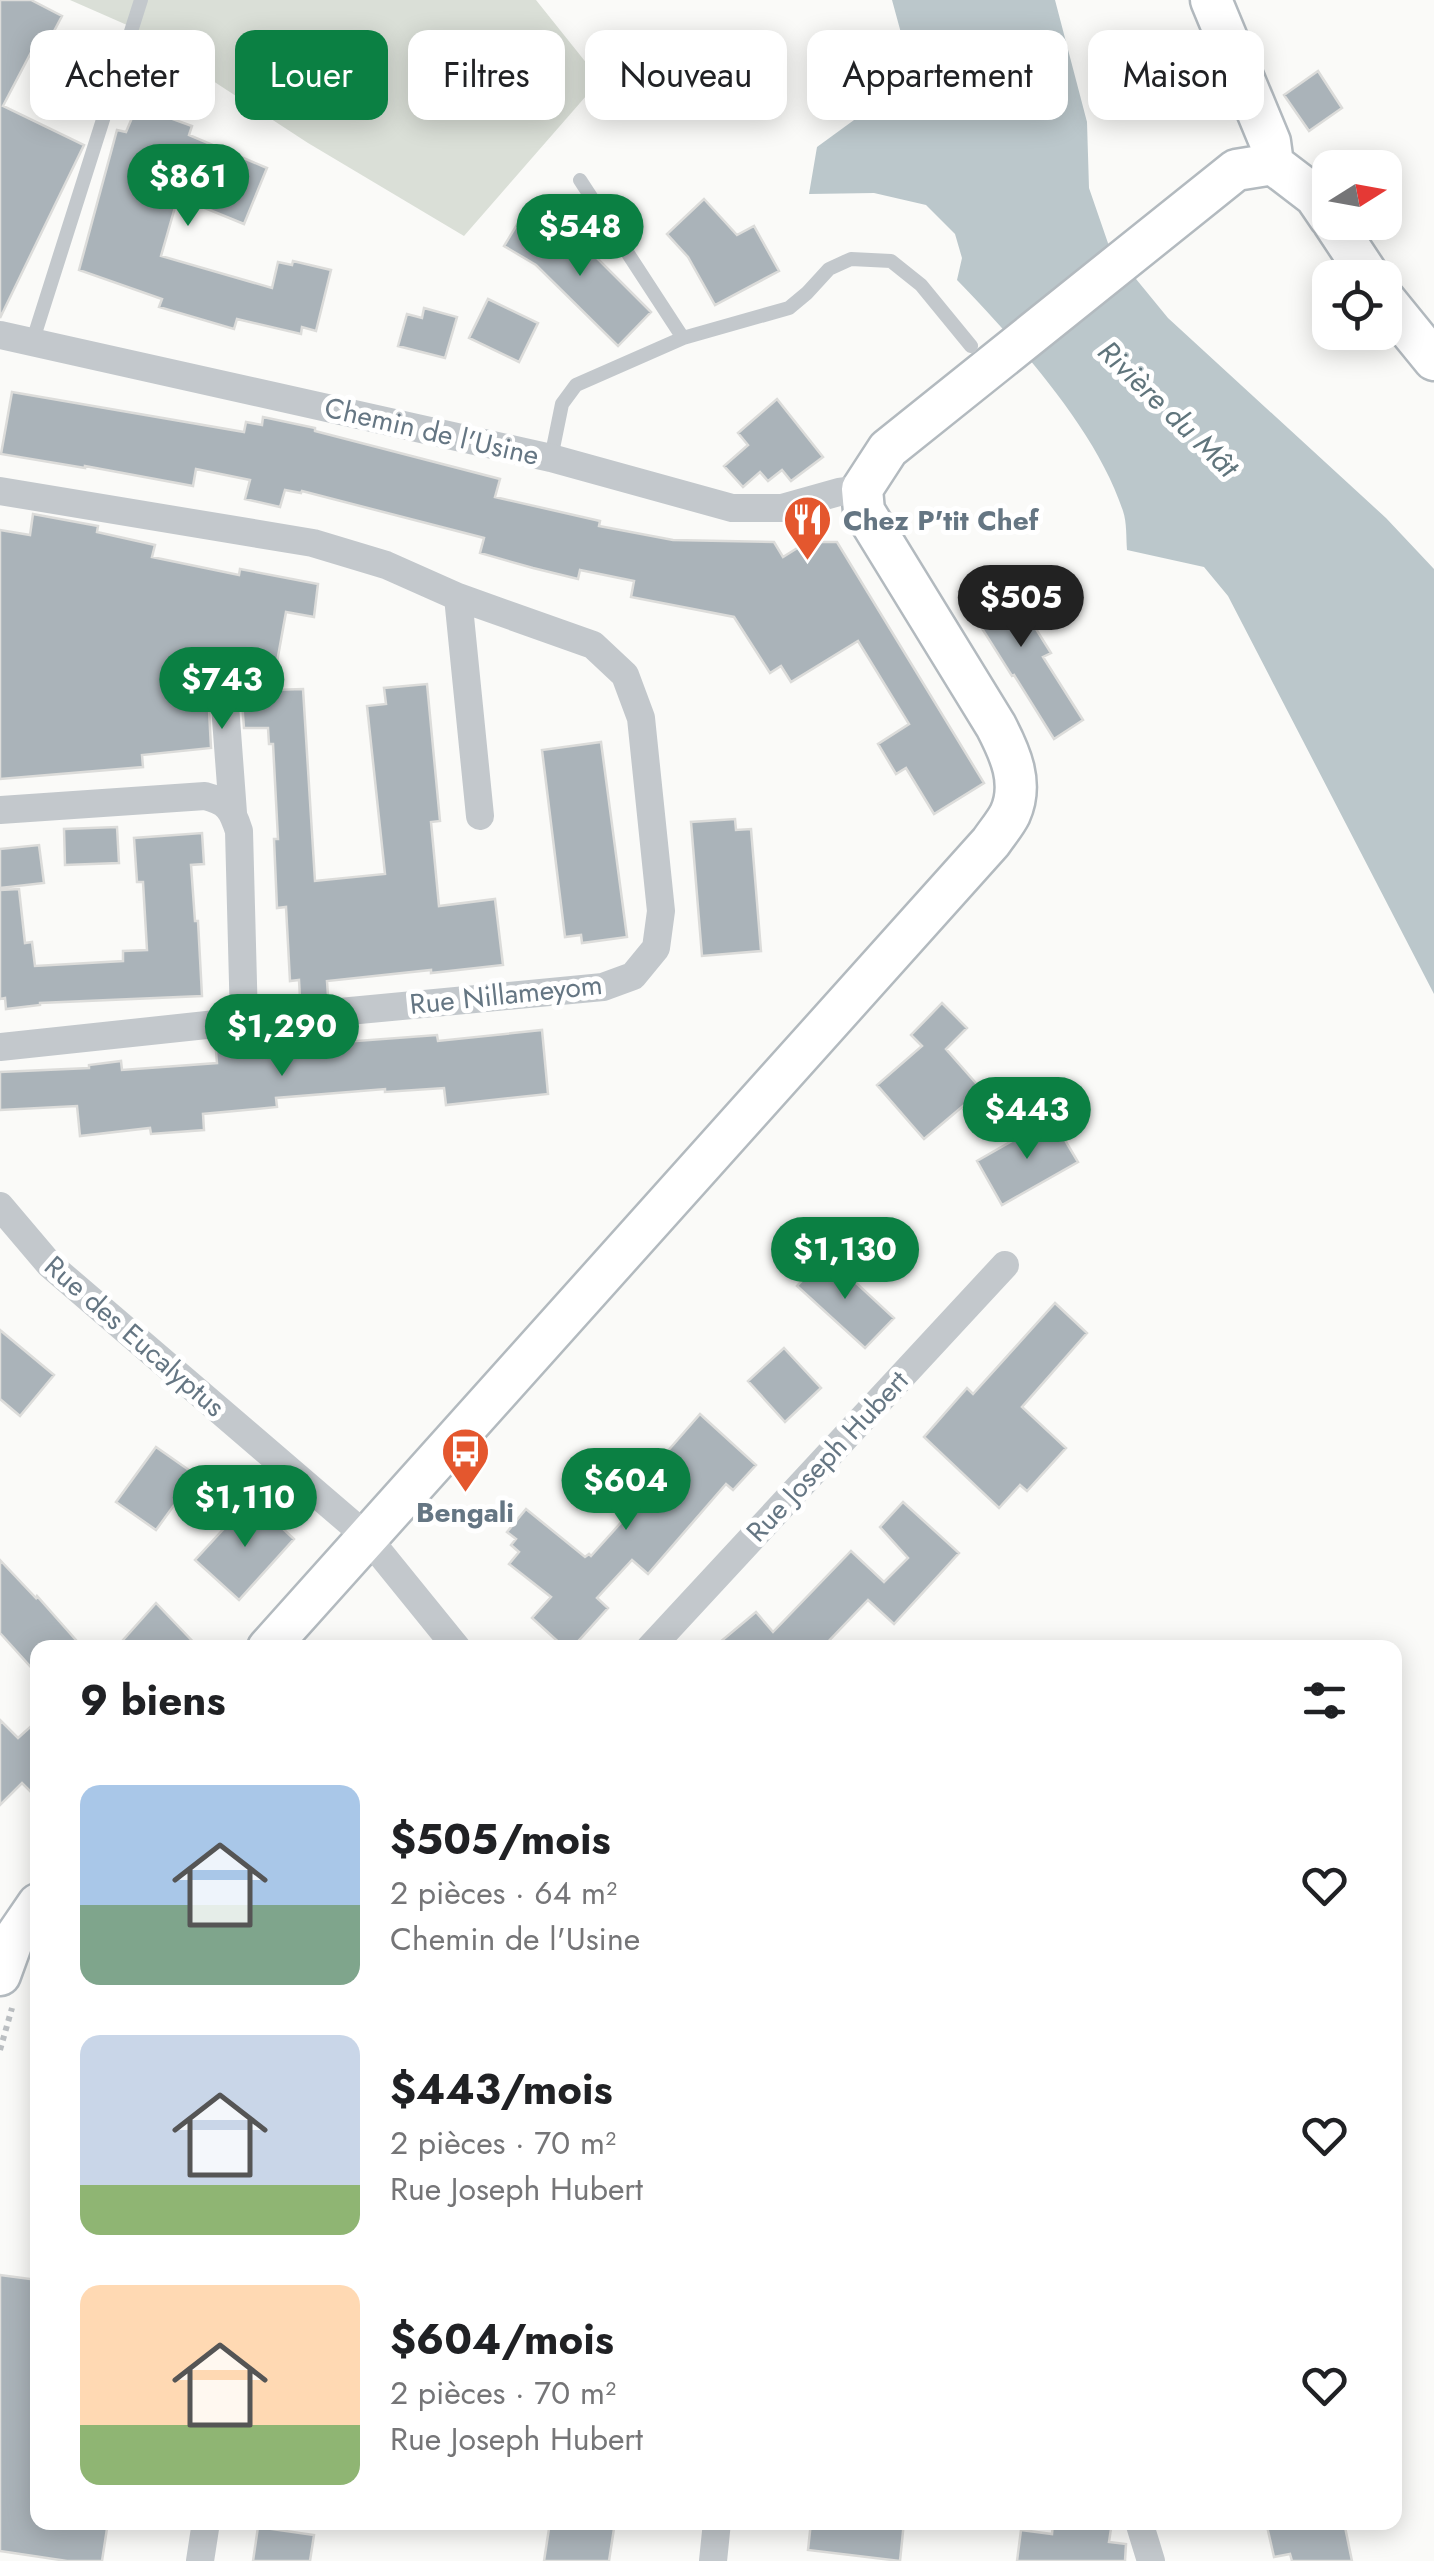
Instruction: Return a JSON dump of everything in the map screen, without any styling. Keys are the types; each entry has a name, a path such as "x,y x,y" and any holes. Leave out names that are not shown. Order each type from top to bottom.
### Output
{"main road":[{"path":"275,1640 991,842 1010,813 1016,788 1013,758 864,511 862,489 888,449 919,423 1255,167 1270,142 1211,0"},
{"path":"1255,167 1312,195"},
{"path":"1402,321 1434,360"},
{"path":"4,1952 30,1915"}],"street":[{"name":"Chemin de l'Usine","path":"9,340 119,360 551,458 732,508 782,508 862,489"},
{"name":"Rue Nillameyom","path":"0,491 313,543 386,566 593,645 625,674 642,718 661,911 656,948 633,976 603,988 0,1047"},
{"path":"458,596 480,816"},
{"path":"223,678 233,812 238,830 244,1021"},
{"path":"0,810 205,796 221,800 233,812"},
{"name":"Rue des Eucalyptus","path":"0,1206 50,1264 367,1536 451,1640"},
{"name":"Rue Joseph Hubert","path":"657,1640 1004,1265"},
{"path":"200,2561 205,2530"},
{"path":"713,2561 716,2530"},
{"path":"1141,2530 1151,2561"}],"lane":[{"path":"9,340 141,0"},
{"path":"580,180 683,338"},
{"path":"551,458 562,404 576,384 683,338 788,308 807,294 829,268 851,260 890,262 921,285 971,346"}],"shaded area":[{"path":"70,0 536,0 560,30 408,30 408,120 565,120 565,36 585,61 585,97 464,236 273,120 388,120 388,30 235,30 235,95 215,82 215,30 135,30"}],"water":[{"path":"892,0 1055,0 1063,30 900,30"},
{"name":"Rivière du Mât","path":"1068,50 1087,122 1089,188 1109,246 1168,318 1386,518 1434,569 1434,994 1228,596 1204,567 1127,550 1123,511 1094,449 1029,359 957,280 962,258 955,234 926,205 874,193 809,194 817,147 854,120 1068,120"}],"building":[{"path":"0,0 31,0 62,16 55,30 30,30 30,54 3,106 84,145 0,318"},
{"path":"1318,71 1342,108 1309,131 1284,95"},
{"path":"131,120 176,120 192,126 189,135 267,168 244,224 178,197 161,256 272,288 278,262 292,265 293,261 331,270 316,331 302,327 301,334 237,319 234,329 159,307 162,299 79,270 117,130 126,132"},
{"path":"704,199 737,235 754,226 779,271 715,305 688,257 667,234"},
{"path":"523,215 597,258 651,312 618,346 536,265 504,246"},
{"path":"488,299 538,323 519,362 469,338"},
{"path":"424,308 457,317 445,358 398,346 407,314 422,318"},
{"path":"12,392 244,432 246,422 262,425 263,417 315,428 500,479 495,497 600,521 599,526 673,540 774,542 783,557 807,542 837,542 984,783 934,814 906,768 896,774 878,744 909,724 858,641 791,682 781,666 770,673 734,617 631,597 634,581 580,570 578,579 533,568 480,553 484,538 302,491 285,490 280,507 245,499 250,480 196,469 193,486 1,454"},
{"path":"777,399 823,457 791,481 782,470 768,481 760,472 743,487 724,466 748,445 738,433"},
{"path":"33,514 98,526 97,532 155,545 152,557 239,575 240,569 318,584 314,617 286,612 272,690 303,689 315,881 385,874 367,706 386,704 384,688 427,684 440,821 431,822 439,906 495,899 503,965 327,981 328,996 300,998 299,980 290,981 286,907 277,908 273,744 269,744 268,728 244,728 240,676 230,662 214,663 207,671 211,748 142,755 143,767 0,779 0,530 30,535"},
{"path":"998,568 1051,653 1043,657 1083,720 1054,739 959,592"},
{"path":"601,742 627,937 582,943 581,935 565,937 542,750"},
{"path":"735,819 736,830 751,829 761,951 702,956 691,822"},
{"path":"117,827 119,863 65,865 64,829"},
{"path":"202,833 204,864 191,865 202,996 40,1003 6,1009 5,998 0,999 0,890 19,889 25,943 32,942 35,966 123,961 123,951 147,950 143,882 137,882 134,838"},
{"path":"39,845 44,883 0,888 0,849"},
{"path":"942,1003 967,1028 946,1049 982,1090 924,1139 877,1085 922,1046 911,1035"},
{"path":"329,1030 330,1043 437,1035 438,1041 542,1030 548,1094 446,1105 444,1088 276,1098 277,1107 203,1114 204,1130 151,1134 150,1128 80,1136 77,1106 0,1110 0,1072 89,1068 121,1061 122,1070 217,1063 216,1051 301,1043 301,1033"},
{"path":"1052,1118 1078,1162 1002,1205 977,1161"},
{"path":"826,1255 894,1318 865,1348 797,1286"},
{"path":"1055,1303 1087,1333 1022,1407 1066,1448 1027,1491 1020,1485 999,1508 924,1437 967,1388 973,1394"},
{"path":"0,1330 54,1375 20,1416 0,1399"},
{"path":"784,1348 821,1388 785,1422 748,1381"},
{"path":"700,1414 756,1465 733,1490 726,1484 648,1574 632,1560 597,1598 608,1608 579,1640 556,1640 532,1618 551,1597 509,1564 519,1552 511,1545 516,1539 507,1532 526,1509 585,1557 591,1556 676,1461 666,1453"},
{"path":"156,1447 196,1475 156,1530 116,1502"},
{"path":"251,1499 294,1539 239,1600 195,1560"},
{"path":"903,1502 959,1553 894,1624 868,1600 830,1640 723,1640 756,1612 773,1632 851,1551 884,1582 908,1558 880,1527"},
{"path":"0,1560 76,1640 30,1640 30,1666 0,1633"},
{"path":"156,1603 191,1640 123,1640"},
{"path":"0,1720 18,1738 30,1727 30,1791 22,1783 0,1805"},
{"path":"0,2275 30,2279 30,2530 107,2530 102,2561 67,2561 0,2551"},
{"path":"258,2530 314,2535 310,2561 253,2561"},
{"path":"549,2530 614,2530 609,2561 544,2561"},
{"path":"810,2530 903,2530 900,2561 808,2550"},
{"path":"1021,2530 1052,2534 1052,2530 1111,2530 1109,2542 1126,2544 1125,2561 1017,2561"},
{"path":"1268,2530 1346,2530 1352,2561 1292,2561 1290,2554 1274,2557"}],"place":[{"name":"Chez P'tit Chef","path":"808,562"},
{"name":"Bengali","path":"465,1494"}]}
